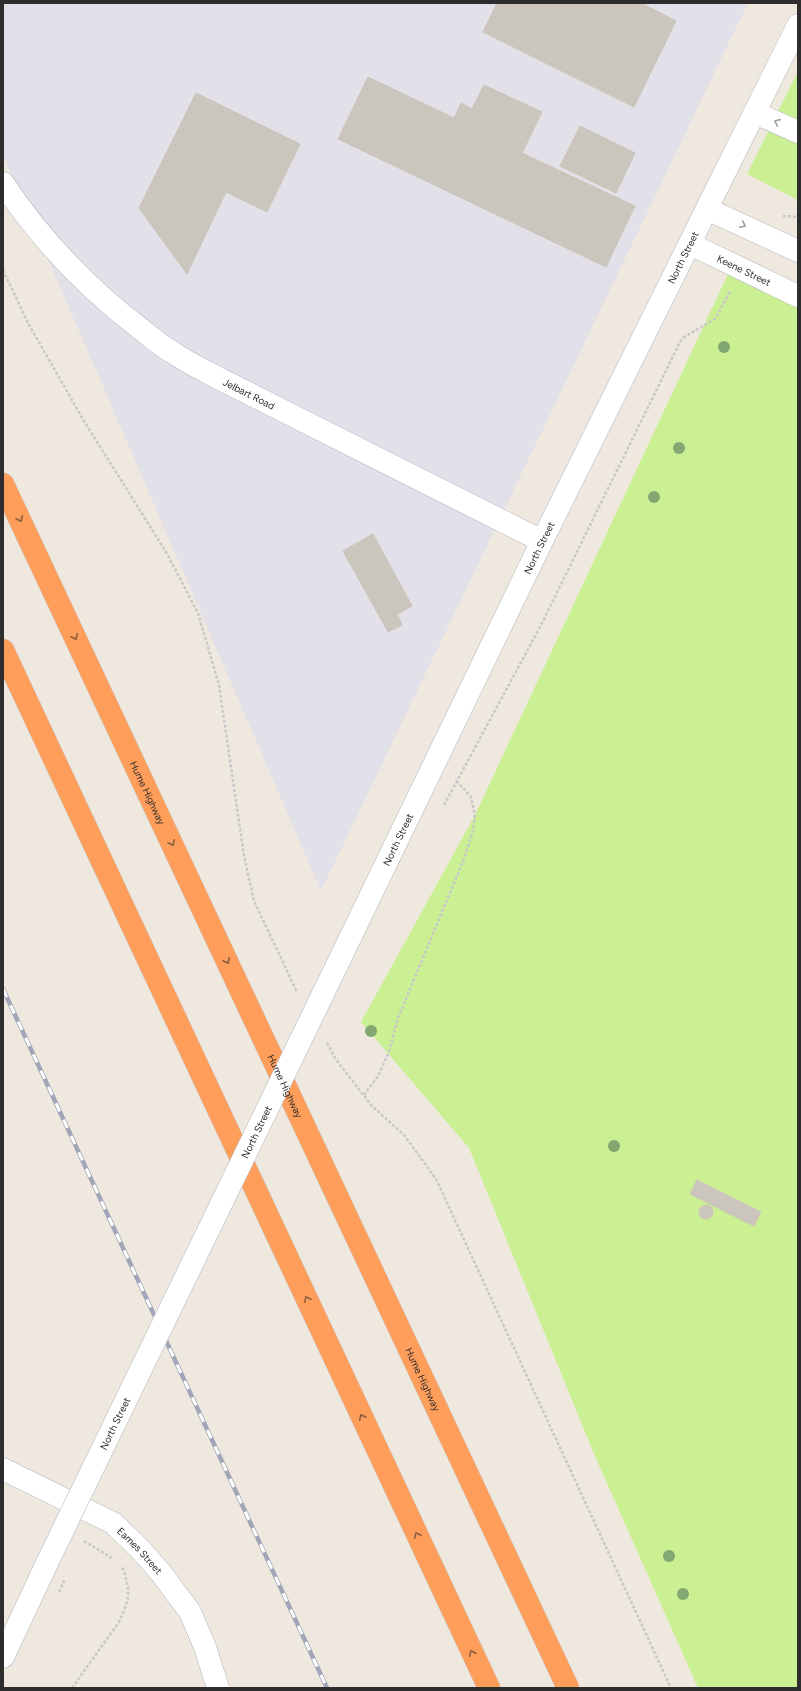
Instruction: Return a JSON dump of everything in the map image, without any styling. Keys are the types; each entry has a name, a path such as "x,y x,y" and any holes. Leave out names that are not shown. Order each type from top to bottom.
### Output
{"highway":[{"name":"Hume Highway","path":"3,484 568,1688"},
{"path":"3,650 489,1688"}],"street":[{"name":"North Street","path":"3,1658 48,1561 542,542 798,25"},
{"path":"755,113 798,132"},
{"name":"Jelbart Road","path":"3,183 23,213 85,282 127,318 171,352 222,380 542,542"},
{"path":"708,209 798,251"},
{"name":"Keene Street","path":"690,244 798,296"},
{"name":"Eames Street","path":"3,1469 113,1523 139,1548 161,1573 190,1612 205,1647 218,1688"}],"path":[{"path":"442,808 539,630 680,342 684,337 715,319 732,288"},
{"path":"364,1095 378,1076 389,1052 398,1018 464,859 473,830 475,815 471,797 456,780 434,766"},
{"path":"80,1538 114,1559"},
{"path":"72,1688 119,1622 124,1612 129,1592 120,1563"}],"shaded area":[{"path":"3,3 748,3 321,891 3,155"}],"green space":[{"path":"798,71 798,200 747,174"},
{"path":"728,274 798,308 798,1688 698,1688 594,1454 469,1148 361,1022 475,815"}],"building":[{"path":"497,3 641,3 676,21 634,107 483,32"},
{"path":"368,77 454,118 461,103 472,109 484,85 542,112 522,153 635,206 606,267 338,139"},
{"path":"196,93 300,144 267,212 226,192 187,274 139,208"},
{"path":"580,126 635,153 616,193 560,166"},
{"path":"373,534 412,606 397,614 402,625 388,632 343,551"},
{"path":"697,1180 761,1212 754,1226 690,1194"},
{"path":"706,1205 711,1207 713,1212 711,1217 706,1219 701,1217 699,1212 701,1207"}],"railway":[{"path":"3,989 327,1688"}]}
